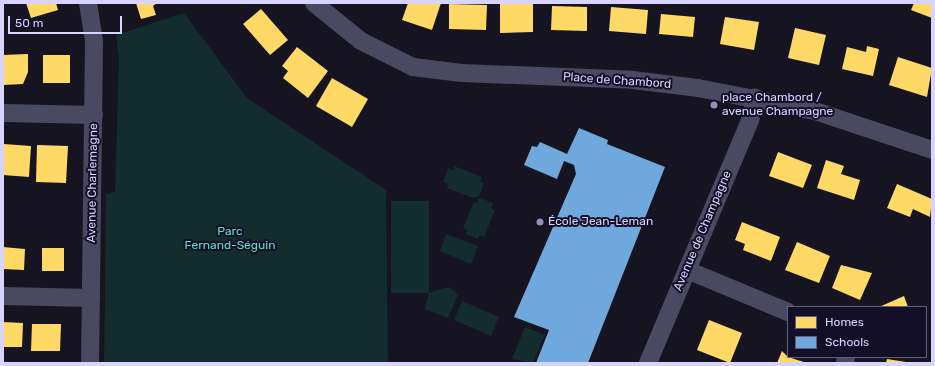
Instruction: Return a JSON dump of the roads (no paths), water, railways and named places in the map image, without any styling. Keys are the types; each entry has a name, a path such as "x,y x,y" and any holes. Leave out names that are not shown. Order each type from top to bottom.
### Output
{"street":[{"name":"Avenue Charlemagne","path":"88,3 94,31 90,363"},
{"name":"Place de Chambord","path":"314,3 366,45 393,60 420,69 633,80 755,98 832,116 932,150"},
{"name":"Avenue de Champagne","path":"648,363 750,120 755,98"},
{"path":"3,113 94,115"},
{"path":"687,270 787,312"},
{"path":"3,296 91,298"}],"place":[{"name":"place Chambord / avenue Champagne","path":"714,105"},
{"name":"École Jean-Leman","path":"540,222"}],"park label":[{"name":"Parc Fernand-Séguin","path":"230,239"}]}
